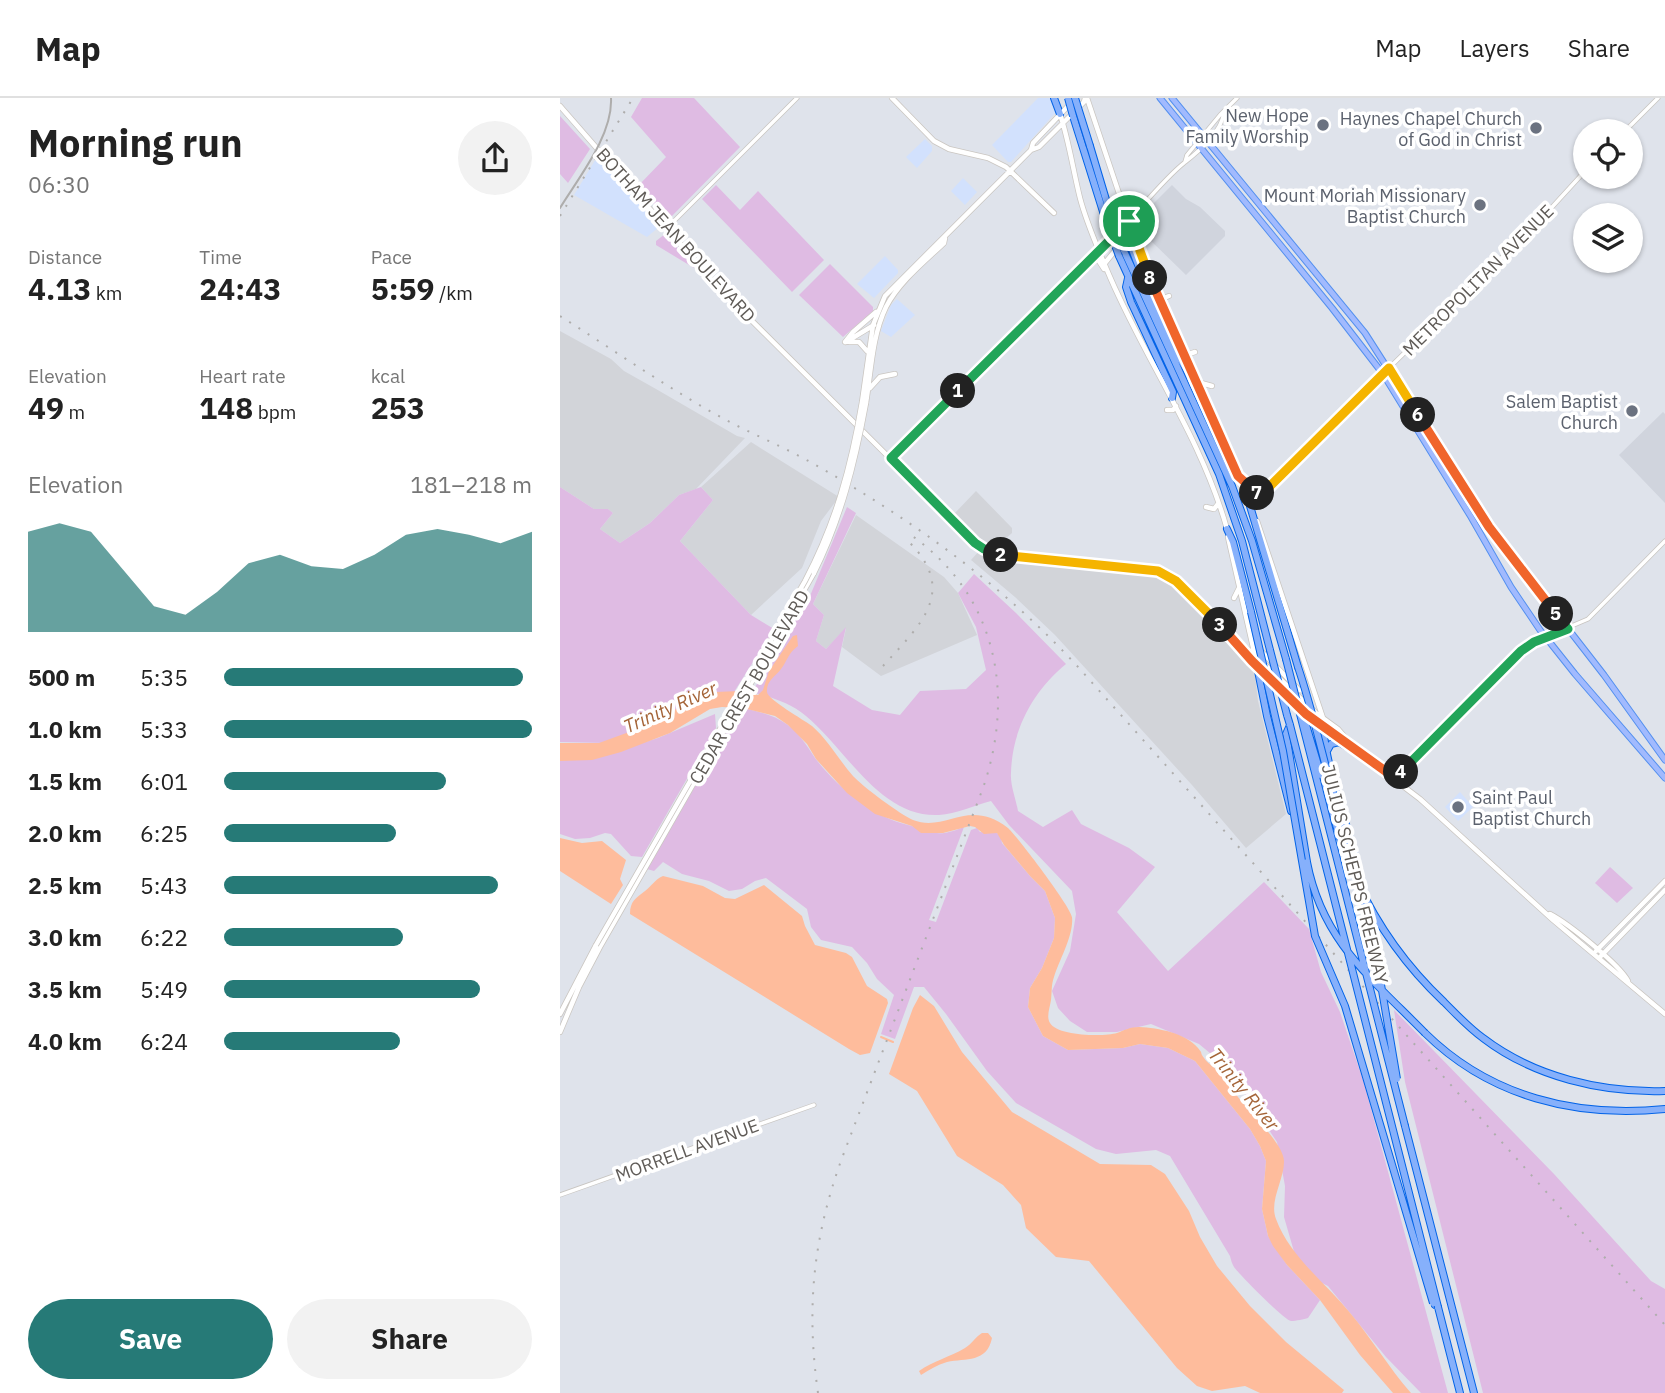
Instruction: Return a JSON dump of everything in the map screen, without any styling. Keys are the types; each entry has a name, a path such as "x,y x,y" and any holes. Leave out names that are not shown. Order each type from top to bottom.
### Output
{"highway":[{"path":"1054,98 1060,114"},
{"name":"JULIUS SCHEPPS FREEWAY","path":"1068,98 1110,213 1232,486 1259,565 1286,659 1474,1393"},
{"name":"JULIUS SCHEPPS FREEWAY","path":"1075,98 1086,147 1110,213"},
{"path":"1110,213 1188,374 1199,389"},
{"name":"JULIUS SCHEPPS FREEWAY","path":"1128,249 1128,278 1221,479 1245,552 1460,1393"},
{"path":"1128,278 1126,287 1131,302 1173,392 1174,402"},
{"path":"1250,506 1310,704 1329,783 1361,884"},
{"path":"1227,529 1233,542 1251,612 1283,751 1315,936 1345,1006 1433,1303 1438,1307"},
{"path":"1257,666 1270,732 1297,837"},
{"path":"1296,700 1309,730 1324,786 1355,877 1400,953 1422,981 1494,1046 1532,1067 1570,1080 1630,1090 1665,1091"},
{"path":"1290,725 1286,734 1313,885 1333,933 1362,969 1441,1049 1499,1086 1533,1099 1569,1107 1616,1111 1665,1109"},
{"path":"1323,727 1327,753 1361,884 1405,1126"},
{"path":"1327,753 1331,744 1339,742 1366,758"}],"main road":[{"path":"892,98 925,134 943,146 988,158 1011,170 1054,213"},
{"path":"1031,150 1033,143 1075,98"},
{"path":"845,342 877,312 892,286 941,239 945,239 1031,150 1039,147 1086,98"},
{"name":"JULIUS SCHEPPS FREEWAY","path":"1086,98 1129,221 1128,249 1157,295 1268,548 1323,718 1323,727"},
{"path":"1160,98 1383,374 1511,587 1575,674 1665,778"},
{"path":"1172,98 1338,300 1389,368 1479,513 1604,675 1665,761"},
{"name":"BOTHAM JEAN BOULEVARD","path":"560,106 717,285 891,458"},
{"path":"1060,114 1080,200 1097,253 1111,278"},
{"path":"1050,136 1057,135 1067,141"},
{"name":"CEDAR CREST BOULEVARD","path":"864,402 880,322 893,296 945,239"},
{"path":"1105,263 1122,242 1129,240 1128,249"},
{"path":"1097,253 1105,263 1136,332 1187,425 1219,503 1257,666"},
{"path":"1157,295 1164,298 1169,296"},
{"name":"CEDAR CREST BOULEVARD","path":"560,1032 562,1013 598,946 818,556 845,485 864,402 873,325 877,312"},
{"path":"845,342 880,322"},
{"path":"859,326 873,325"},
{"path":"873,325 877,334"},
{"path":"845,342 859,342 869,353"},
{"path":"1182,351 1189,354 1195,352"},
{"path":"868,392 876,379 895,374"},
{"path":"1199,389 1201,383 1212,386"},
{"path":"1167,410 1173,410 1174,402"},
{"path":"891,458 984,549 1004,555 1146,569 1169,575 1306,714 1395,778 1547,912 1568,926 1665,1014"},
{"path":"1206,507 1214,509 1219,503"},
{"path":"1233,639 1254,654 1316,713 1338,729 1352,746"},
{"path":"1253,645 1299,690 1305,692 1312,687"},
{"path":"1316,713 1319,707"},
{"path":"1306,714 1316,713"},
{"path":"1600,957 1665,881"},
{"path":"1595,952 1665,890"}],"street":[{"path":"667,228 797,98"},
{"path":"891,458 1129,221 1185,162 1187,155 1224,119 1224,112 1237,98"},
{"path":"1637,119 1658,98"},
{"name":"METROPOLITAN AVENUE","path":"1250,506 1573,184"},
{"path":"1238,476 1260,496"},
{"path":"1395,778 1521,651 1588,619 1665,541"},
{"name":"MORRELL AVENUE","path":"560,1195 814,1105"}],"shaded area":[{"path":"642,98 694,98 740,147 668,220 638,186 666,157 631,117"},
{"path":"1038,98 1050,98 1055,113 1011,162 1008,162 992,145"},
{"path":"560,116 590,149 568,183 560,174"},
{"path":"925,139 932,146 932,151 917,168 906,157"},
{"path":"597,157 659,227 647,237 574,195"},
{"path":"963,178 977,192 965,205 951,191"},
{"path":"716,185 740,210 758,191 824,260 792,292 702,199"},
{"path":"1172,185 1225,231 1225,236 1186,275 1146,236 1137,234 1134,223"},
{"path":"665,234 694,268 656,245 656,241"},
{"path":"885,256 898,273 874,298 857,284"},
{"path":"830,264 873,307 873,311 843,337 799,295"},
{"path":"897,299 915,315 891,337 881,331 891,305"},
{"path":"560,331 611,359 624,371 737,436 745,438 696,489 679,495 650,523 620,543 600,529 613,513 608,509 594,509 560,487"},
{"path":"1663,412 1665,414 1665,503 1619,455"},
{"path":"751,442 839,497 821,521 802,568 751,615 680,541 713,500 701,487"},
{"path":"560,487 594,509 608,509 613,513 600,529 620,543 650,523 679,495 701,487 713,500 680,541 751,615 774,629 734,692 605,743 560,742"},
{"path":"976,491 1012,528 1012,533 996,547 976,536 954,514"},
{"path":"847,507 856,513 813,604 824,615 816,641 826,649 846,627 833,686 872,710 900,715 920,691 966,689 986,670 976,627 958,593 974,574 1066,664 1034,699 1015,742 1011,773 1018,811 1043,827 1072,810 1081,824 1129,848 1155,867 1117,912 1168,971 1264,882 1309,929 1321,972 1340,1012 1364,1083 1448,1393 1421,1393 1386,1357 1328,1286 1310,1277 1295,1255 1284,1217 1285,1186 1277,1142 1228,1068 1199,1044 1151,1024 1117,1032 1087,1032 1070,1021 1058,1008 1052,991 1070,951 1076,914 1072,891 1009,825 991,801 939,815 918,813 899,805 865,779 800,711 752,692 810,596"},
{"path":"856,515 944,577 958,593 977,635 881,676 842,647 846,628 826,649 816,641 824,615 813,604"},
{"path":"979,551 1001,558 1153,574 1171,582 1254,666 1258,701 1286,814 1246,848 1055,635 971,560"},
{"path":"797,635 798,646 770,682 767,688 769,695 812,726 858,781 907,817 925,823 969,815 981,816 994,819 1008,828 1054,887 1072,917 1069,939 1052,983 1048,1015 1050,1023 1062,1031 1092,1035 1117,1033 1136,1027 1155,1029 1179,1035 1198,1048 1273,1138 1283,1155 1283,1169 1274,1212 1290,1246 1351,1314 1411,1393 1393,1393 1360,1355 1320,1300 1273,1246 1262,1209 1266,1161 1260,1146 1250,1129 1195,1061 1168,1048 1140,1044 1123,1048 1068,1050 1043,1036 1028,1007 1030,988 1042,968 1054,938 1055,918 1045,891 1004,845 997,833 984,834 970,826 943,833 921,833 912,826 875,814 847,793 788,725 775,716 743,708 710,709 670,733 621,752 592,760 560,761 560,743 599,743 651,724 696,697 716,692 739,691 758,695 763,690 769,671 793,636"},
{"path":"743,708 772,716 788,725 800,736 834,780 882,815 935,833 946,833 964,827 929,920 936,922 971,830 977,828 980,832 997,833 1001,837 1002,843 1045,891 1055,918 1054,938 1042,968 1030,988 1028,1007 1043,1036 1068,1050 1123,1048 1140,1044 1168,1048 1195,1061 1250,1129 1260,1146 1266,1161 1262,1209 1268,1236 1287,1265 1320,1300 1308,1318 1291,1321 1286,1318 1238,1271 1170,1156 1156,1150 1116,1154 1096,1149 1016,1103 987,1071 924,987 914,987 895,1039 881,1034 894,995 877,979 852,947 821,940 811,927 807,909 766,878 742,889 729,891 709,881 682,874 663,862 654,871 647,869"},
{"path":"715,714 716,728 642,857 631,856 611,834 575,839 560,834 560,754 611,753 658,738"},
{"path":"1460,792 1473,807 1458,821 1445,807"},
{"path":"560,838 582,843 602,841 626,860 620,879 623,885 611,904 560,871"},
{"path":"1610,867 1633,888 1617,903 1595,883"},
{"path":"663,876 703,886 725,898 735,899 764,885 802,916 815,945 852,957 867,986 887,999 888,1003 870,1053 860,1055 849,1049 630,914 634,900"},
{"path":"920,995 934,1006 962,1052 1012,1112 1100,1164 1151,1165 1165,1174 1189,1211 1217,1266 1250,1306 1286,1342 1344,1390 1342,1393 1260,1393 1245,1386 1212,1391 1197,1386 1177,1368 1089,1261 1056,1257 1026,1228 1021,1205 1003,1185 957,1156 917,1091 889,1074"},
{"path":"1394,1010 1554,1174 1651,1281 1665,1289 1665,1393 1483,1393 1405,1082"},
{"path":"982,1333 988,1333 992,1338 986,1352 981,1356 947,1362 921,1375 919,1371 965,1348"}],"waterway":[{"path":"881,1037 893,1042"}],"tram line":[{"path":"560,208 601,141 607,126 611,98"}],"railway":[{"path":"560,216 633,98"},
{"path":"560,316 705,408 849,484 920,530 1019,608 1079,668 1665,1325"},
{"path":"818,1393 814,1362 813,1302 818,1245 824,1217 842,1158 983,788 993,752 998,716 997,681 991,647 979,615 961,585 938,557 908,533"},
{"path":"883,666 920,622 932,593 931,577 924,560 909,542"}],"place":[{"name":"New Hope Family Worship","path":"1323,125"},
{"name":"Haynes Chapel Church of God in Christ","path":"1536,128"},
{"name":"Mount Moriah Missionary Baptist Church","path":"1480,205"},
{"name":"Salem Baptist Church","path":"1632,411"},
{"name":"Saint Paul Baptist Church","path":"1458,807"}],"route":[{"path":"1129,221 1143,265 1238,476 1260,496 1389,368 1479,513 1568,629 1534,642 1521,651 1395,778 1306,714 1169,575 1146,569 994,554 975,543 891,458 1129,221"}],"water label":[{"name":"Trinity River","path":"670,707"},
{"name":"Trinity River","path":"1244,1089"}]}
